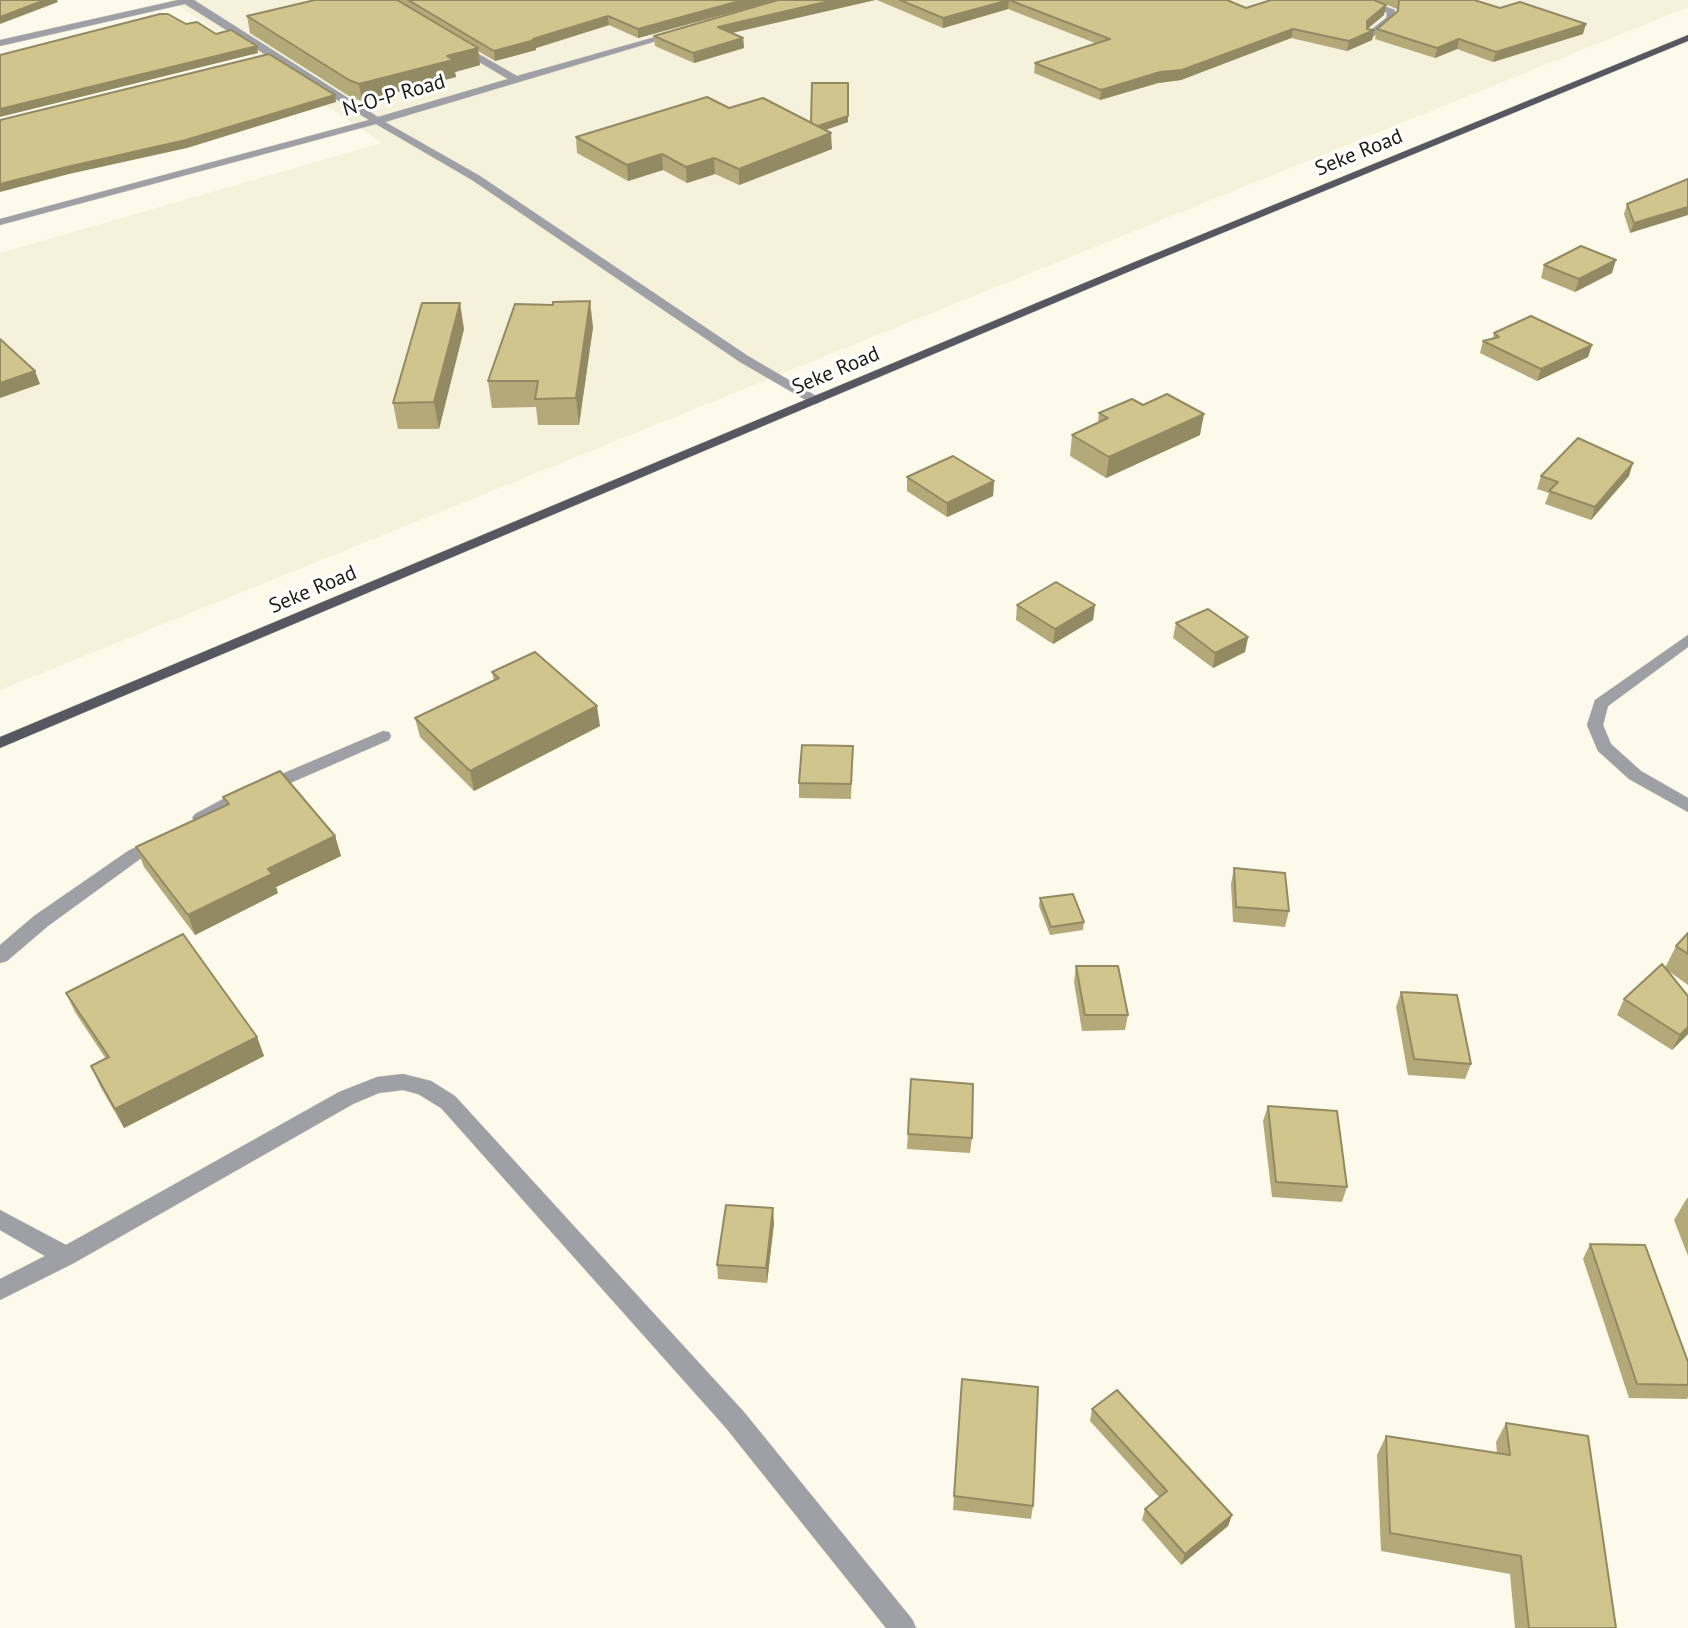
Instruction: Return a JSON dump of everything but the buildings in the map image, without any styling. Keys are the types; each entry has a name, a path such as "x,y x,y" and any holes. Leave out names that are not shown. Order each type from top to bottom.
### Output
{"main road":[{"name":"Seke Road","path":"0,743 1687,38"}],"street":[{"path":"0,43 187,0 377,121 476,178 744,359 816,400"},
{"path":"1360,0 1392,12 1390,19 1370,35"},
{"name":"N-O-P Road","path":"0,222 377,121 687,29"},
{"path":"449,40 516,80"},
{"path":"261,58 274,55"},
{"path":"1688,640 1601,704 1595,725 1604,747 1635,775 1688,806"},
{"path":"0,956 51,914 134,855 229,803 383,736"},
{"path":"0,1290 66,1256 346,1098 377,1084 403,1082 424,1087 449,1102 735,1420 903,1628"},
{"path":"0,1219 66,1256"}],"shaded area":[{"path":"170,0 1688,0 1688,7 0,690 0,253 382,143"}]}
